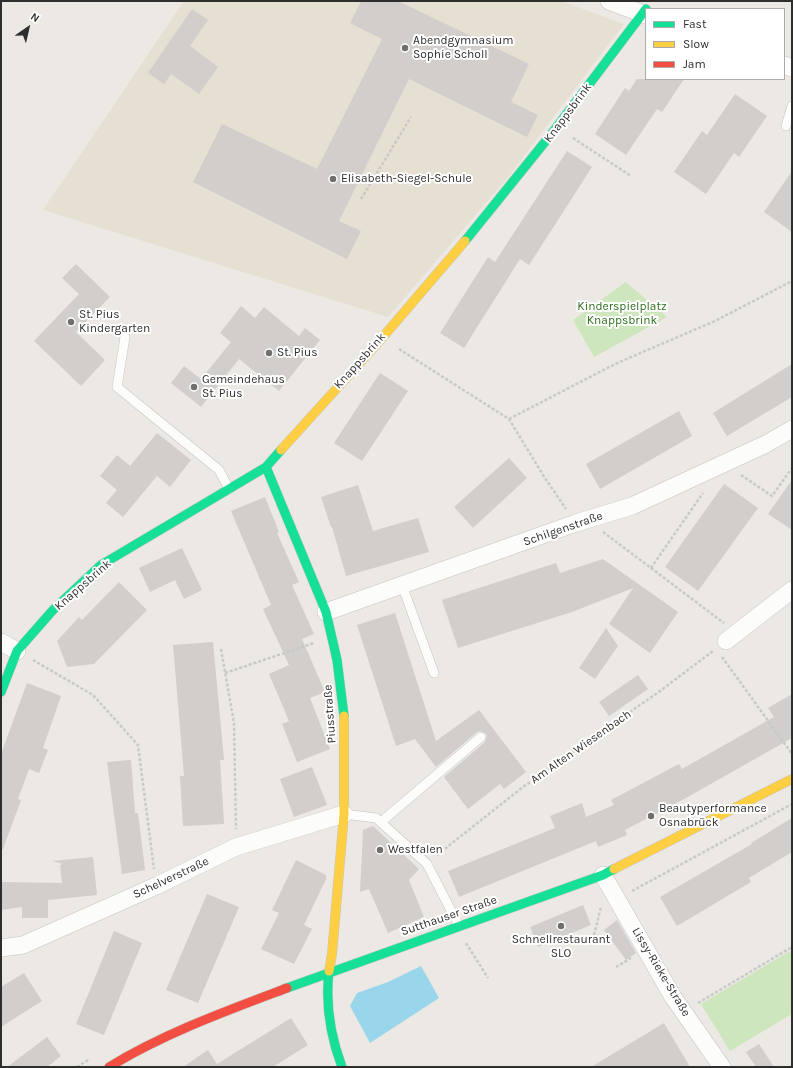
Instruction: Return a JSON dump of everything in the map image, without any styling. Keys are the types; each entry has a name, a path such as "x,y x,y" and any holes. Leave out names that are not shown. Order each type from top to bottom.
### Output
{"street":[{"path":"610,1 645,10"},
{"name":"Knappsbrink","path":"17,651 53,610 102,565 266,467 376,344 490,211 645,13"},
{"name":"Schilgenstraße","path":"326,612 581,521 632,506 766,444 792,429"},
{"name":"Piusstraße","path":"266,467 326,612 337,660 344,712 344,814 332,954 328,972 326,1012 333,1044 342,1067"},
{"path":"731,637 792,590"},
{"path":"1,642 17,651 1,692"},
{"name":"Sutthauser Straße","path":"109,1067 140,1048 182,1028 328,972 603,875 792,779"},
{"name":"Schelverstraße","path":"1,948 23,945 156,886 236,847 344,814"},
{"name":"Lissy-Rieke-Straße","path":"603,875 674,997 722,1067"}],"lane":[{"path":"786,126 792,106"},
{"path":"125,337 117,387 219,470 229,489"},
{"path":"402,585 434,673"},
{"path":"381,822 481,736"},
{"path":"344,814 376,818 427,864 459,926"}],"path":[{"path":"361,199 411,117"},
{"path":"557,127 631,176"},
{"path":"509,419 615,364 715,321 792,281"},
{"path":"376,344 393,344 509,419 542,475 581,521 651,568 731,637"},
{"path":"724,463 772,496 792,468"},
{"path":"651,568 707,488"},
{"path":"225,673 332,637"},
{"name":"Am Alten Wiesenbach","path":"427,864 523,787 660,692 731,637"},
{"path":"221,649 234,723 236,847"},
{"path":"17,651 93,695 138,745 156,886"},
{"path":"726,663 792,754"},
{"path":"594,935 600,914"},
{"path":"466,941 488,978"},
{"path":"684,1011 792,947"}],"shaded area":[{"path":"184,1 561,1 624,24 509,176 388,317 43,210"}],"green space":[{"name":"Kinderspielplatz Knappsbrink","path":"626,282 667,317 594,357 573,320"},
{"path":"790,951 792,953 792,1014 730,1051 701,1004"}],"water":[{"path":"421,966 439,998 370,1043 350,1006 357,993 388,982"}],"building":[{"path":"361,1 398,1 529,64 511,102 538,115 527,137 409,79 339,221 361,231 347,259 193,182 222,124 317,169 382,39 350,23"},
{"path":"192,9 208,20 190,46 218,67 199,94 171,74 164,84 148,73"},
{"path":"637,79 683,80 662,112 657,109 626,155 595,134 625,88 629,91"},
{"path":"735,94 767,116 739,157 734,153 706,194 674,172 702,131 707,135"},
{"path":"567,151 592,167 529,265 520,259 464,348 440,333 488,257 495,262"},
{"path":"792,171 792,232 764,212"},
{"path":"76,264 110,297 76,332 105,360 81,386 34,341 79,294 62,278"},
{"path":"241,306 255,318 264,307 299,336 305,328 320,340 279,391 239,359 201,407 171,383 184,366 201,379 231,342 220,333"},
{"path":"792,364 792,397 727,436 713,413"},
{"path":"380,373 408,391 362,461 334,443"},
{"path":"679,411 692,436 600,489 586,464"},
{"path":"157,433 191,460 170,487 157,476 123,517 106,503 117,490 100,476 117,455 130,466"},
{"path":"509,458 527,478 473,528 454,507"},
{"path":"792,480 792,530 768,514"},
{"path":"724,484 758,508 698,591 665,567"},
{"path":"358,485 373,531 418,518 429,552 346,576 332,527 321,497"},
{"path":"265,497 279,532 277,533 299,582 292,585 314,634 302,639 325,692 310,698 330,749 297,762 282,724 289,721 269,674 289,665 263,609 271,605 231,511"},
{"path":"182,548 202,590 184,599 175,580 150,592 139,568"},
{"path":"603,559 678,612 650,653 609,624 633,588 572,612 458,648 442,600 556,563 560,573"},
{"path":"119,582 147,610 94,664 67,667 57,641 79,617 82,620"},
{"path":"395,613 436,741 479,710 526,772 504,789 500,784 468,809 444,777 485,742 487,736 485,733 480,731 477,732 436,767 415,739 396,746 357,625"},
{"path":"606,628 618,646 595,679 579,668"},
{"path":"213,642 224,760 220,760 224,824 183,826 180,776 184,776 173,645"},
{"path":"638,675 648,689 609,716 599,702"},
{"path":"27,683 61,696 43,748 48,750 39,773 29,769 18,799 21,800 3,849 1,849 1,754"},
{"path":"792,694 792,738 686,798 625,830 627,835 598,847 596,841 459,897 448,871 555,828 550,816 582,803 586,817 614,805 611,800 679,764 682,769 774,717 768,708"},
{"path":"131,760 135,813 138,813 145,870 122,874 107,762"},
{"path":"312,767 327,805 294,817 280,779"},
{"path":"792,818 792,852 749,878 751,882 677,926 660,897 752,844 751,843"},
{"path":"373,826 419,869 409,880 424,917 388,933 369,889 360,892 363,830"},
{"path":"93,857 97,895 48,900 48,918 22,918 22,907 1,910 1,882 62,883 60,865 63,864 52,861"},
{"path":"296,860 326,875 326,879 304,925 312,929 294,964 261,949 279,913 272,910"},
{"path":"207,894 239,907 198,1003 166,990"},
{"name":"Schnellrestaurant SLO","path":"583,905 591,925 538,947 530,927"},
{"path":"617,920 636,953 626,960 604,930"},
{"path":"114,931 142,943 104,1035 76,1024"},
{"path":"24,973 42,1001 1,1027 1,987"},
{"path":"291,1018 308,1045 273,1067 183,1067 208,1050 217,1064"},
{"path":"664,1023 690,1067 591,1067"},
{"path":"47,1037 61,1056 47,1067 7,1067"},
{"path":"759,1044 774,1067 756,1067 746,1052"}],"traffic: fast":[{"path":"465,241 553,132 645,10"},
{"path":"1,692 17,651 53,610 101,565 266,467 281,450"},
{"path":"266,467 326,612 337,660 344,716"},
{"path":"287,988 603,875 614,869"},
{"path":"329,971 328,1008 334,1043 342,1067"}],"traffic: slow":[{"path":"281,450 376,345 465,241"},
{"path":"329,971 332,954 344,814 344,716"},
{"path":"614,869 792,779"}],"traffic: jam":[{"path":"109,1067 174,1033 287,988"}],"place":[{"name":"Abendgymnasium Sophie Scholl","path":"405,48"},
{"name":"Elisabeth-Siegel-Schule","path":"333,179"},
{"name":"St. Pius Kindergarten","path":"71,322"},
{"name":"St. Pius","path":"269,353"},
{"name":"Gemeindehaus St. Pius","path":"194,387"},
{"name":"Beautyperformance Osnabrück","path":"651,816"},
{"name":"Westfalen","path":"380,850"},
{"name":"Schnellrestaurant SLO","path":"561,926"}]}
